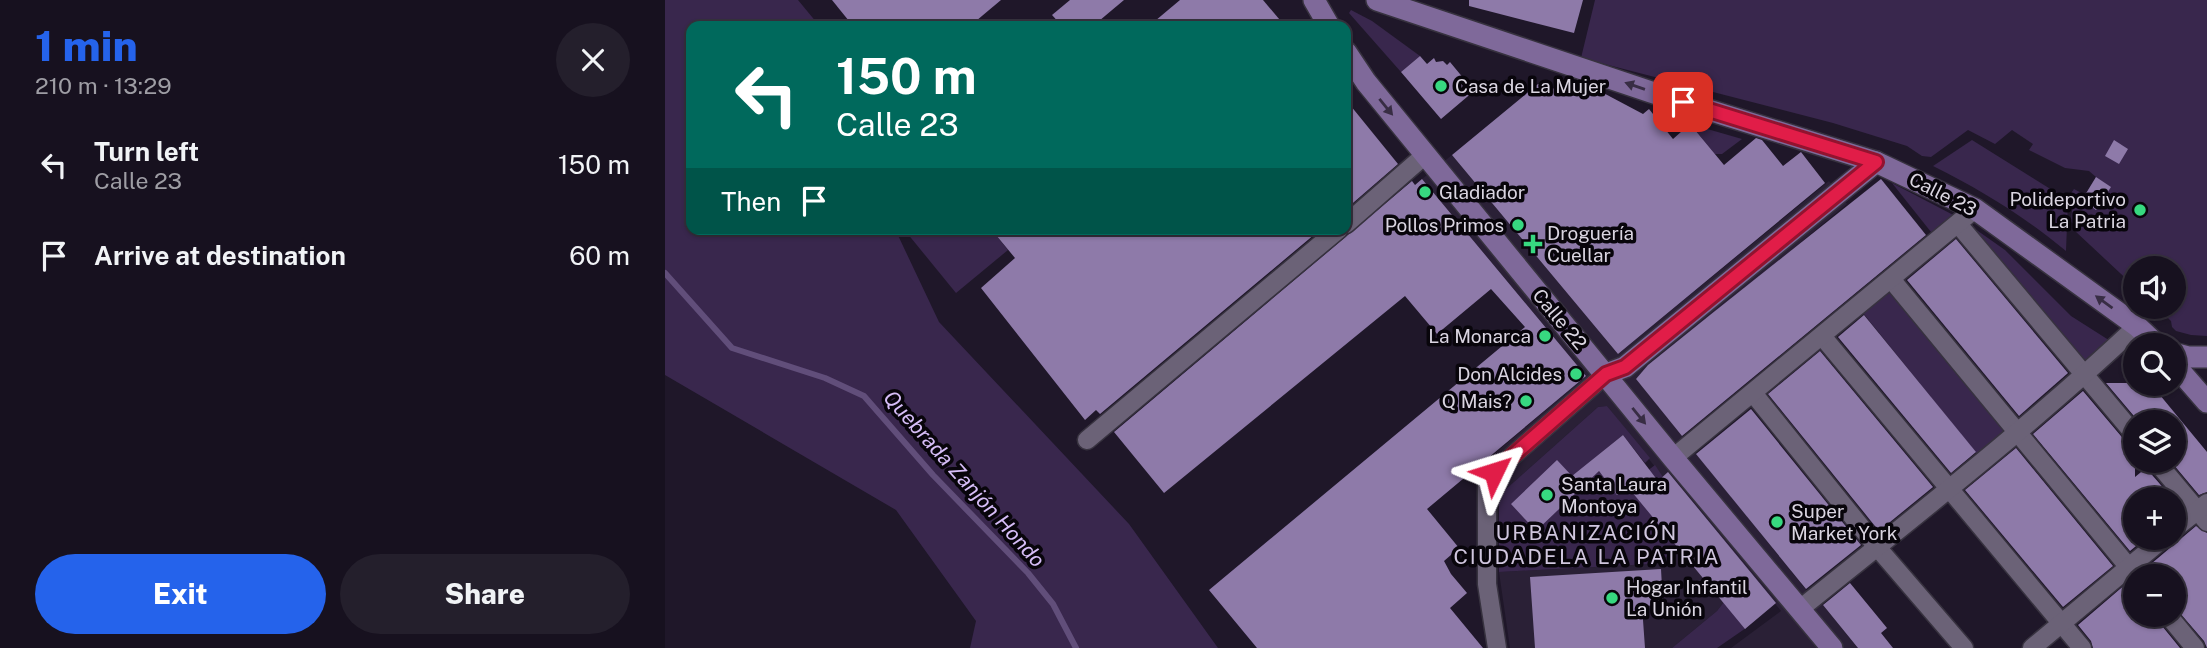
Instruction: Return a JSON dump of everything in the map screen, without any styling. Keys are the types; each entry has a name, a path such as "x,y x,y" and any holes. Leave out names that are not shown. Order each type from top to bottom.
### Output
{"main road":[{"path":"1314,0 1325,21"},
{"path":"1328,21 1335,0"},
{"name":"Calle 23","path":"1377,0 1657,94 1876,162 1975,209 2144,333"},
{"name":"Calle 22","path":"1351,60 1425,155 1832,648"},
{"path":"1606,374 1625,367 1876,162"},
{"path":"2186,356 2207,357"},
{"path":"2186,378 2207,402"}],"street":[{"path":"1351,220 1425,155"},
{"path":"1673,458 1975,209"},
{"path":"1958,224 2123,421"},
{"path":"1087,440 1332,235"},
{"path":"1891,279 2125,564"},
{"path":"1800,610 2085,375 2137,326"},
{"path":"1822,336 2082,648"},
{"path":"1497,648 1487,583 1487,485 1494,472 1606,374"},
{"path":"1753,393 1877,547 1964,648"},
{"path":"2167,473 2204,512 2186,522"},
{"path":"2140,564 2153,550"},
{"path":"2032,648 2061,623 2123,578"},
{"path":"2178,627 2195,648"}],"shaded area":[{"path":"665,0 798,0 815,21 686,21 686,235 898,235 939,322 1129,524 1218,648 970,648 976,621 896,510 665,375"},
{"path":"1595,0 2207,0 2207,336 2176,331 2169,319 2186,319 2186,256 2123,256 2123,276 2075,231 2078,228 2071,222 2073,199 2069,196 2074,189 2085,195 2096,177 2089,171 2065,168 2029,150 2033,144 2012,130 1995,144 1968,130 1931,157 1922,156 1907,146 1833,123 1581,58"},
{"path":"1351,10 1372,21 1420,56 1401,72 1349,13"},
{"path":"1690,124 1742,139 1722,154 1715,154"},
{"path":"1972,140 2068,200 2066,251 2002,204 1933,166"},
{"path":"1452,155 1618,354 1829,181 1847,204 1636,379 1807,591 1810,589 1858,648 1731,648 1781,611 1668,473 1663,477 1607,406 1598,407 1506,489 1486,461 1586,376 1422,179"},
{"path":"1892,183 1959,218 1935,237"},
{"path":"1968,224 2005,250 2071,316 2115,344 2084,369"},
{"path":"909,235 996,235 1008,250 956,293"},
{"path":"1893,289 2007,429 1977,454 1863,313"},
{"path":"1607,406 1650,458 1645,463 1623,435 1591,461 1617,494 1655,465 1663,477 1638,498 1681,550 1651,564 1499,572 1499,504 1506,489 1598,407"},
{"name":"Hogar Infantil La Unión","path":"1681,550 1724,602 1717,611 1672,648 1510,648 1499,572 1651,564"},
{"path":"1724,602 1746,628 1717,648 1672,648 1717,611"}],"building":[{"path":"832,0 1001,0 976,21 849,21"},
{"path":"1070,0 1124,0 1099,21 1057,21 1052,15"},
{"path":"1180,0 1263,0 1281,21 1155,21"},
{"path":"1469,0 1583,0 1574,33 1469,6"},
{"name":"Casa de La Mujer","path":"1420,56 1427,64 1434,58 1436,62 1443,61 1447,65 1450,62 1474,91 1441,119 1401,72"},
{"path":"1538,84 1583,97 1594,88 1643,114 1649,109 1673,139 1690,124 1724,165 1756,138 1762,140 1783,166 1801,152 1825,183 1618,354 1452,155"},
{"path":"1351,106 1398,164 1351,205"},
{"path":"2114,140 2128,149 2119,164 2105,156"},
{"path":"2096,177 2111,187 2096,210 2082,200"},
{"path":"1422,179 1586,376 1427,509 1459,548 1444,561 1467,593 1450,608 1483,648 1257,648 1209,590 1525,327 1491,289 1437,334 1405,296 1164,493 1114,432 1412,181 1415,185"},
{"path":"1881,179 1926,235 1682,436 1636,379 1648,365"},
{"path":"996,235 1314,235 1100,414 1096,410 1085,420 981,288 1015,258"},
{"path":"1956,239 2068,373 2019,416 1907,280"},
{"path":"1864,315 1976,452 1951,473 1838,337"},
{"path":"1820,351 1933,487 1879,531 1768,394"},
{"path":"2106,383 2123,383 2123,396 2161,396 2172,410 2129,410"},
{"path":"2083,391 2123,438 2123,473 2135,473 2135,477 2140,473 2150,473 2163,487 2123,487 2123,543 2033,434"},
{"path":"1751,409 1861,545 1806,589 1696,454"},
{"path":"2186,427 2207,452 2207,492 2199,495 2181,473 2186,473"},
{"path":"1623,435 1658,481 1668,472 1776,603 1745,629 1627,486 1617,495 1599,471 1536,531 1511,504 1557,460 1572,476"},
{"path":"2016,448 2113,566 2063,607 1965,490"},
{"path":"2196,526 2207,533 2207,648 2186,620 2186,564 2151,564 2168,550 2186,550 2186,534"},
{"path":"1661,569 1663,605 1642,606 1645,648 1535,648 1530,577"},
{"path":"1850,583 1887,628 1881,633 1893,648 1858,648 1823,605"},
{"path":"2123,586 2123,627 2163,627 2180,648 2093,648 2091,641 2078,625"}],"waterway":[{"name":"Quebrada Zanjón Hondo","path":"665,273 732,348 825,378 864,396 933,475 1028,573 1053,604 1076,648"}],"place":[{"name":"Casa de La Mujer","path":"1441,86"},
{"name":"Gladiador","path":"1425,192"},
{"name":"Polideportivo La Patria","path":"2140,210"},
{"name":"Pollos Primos","path":"1518,225"},
{"name":"Droguería Cuellar","path":"1533,244"},
{"name":"La Monarca","path":"1545,336"},
{"name":"Don Alcides","path":"1576,374"},
{"name":"Q Mais?","path":"1526,401"},
{"name":"Santa Laura Montoya","path":"1547,495"},
{"name":"Super Market York","path":"1777,522"},
{"name":"Hogar Infantil La Unión","path":"1612,598"}],"district":[{"name":"URBANIZACIÓN CIUDADELA LA PATRIA","path":"1587,545"}],"route":[{"path":"1494,472 1606,374 1625,367 1876,162 1683,102"}]}
